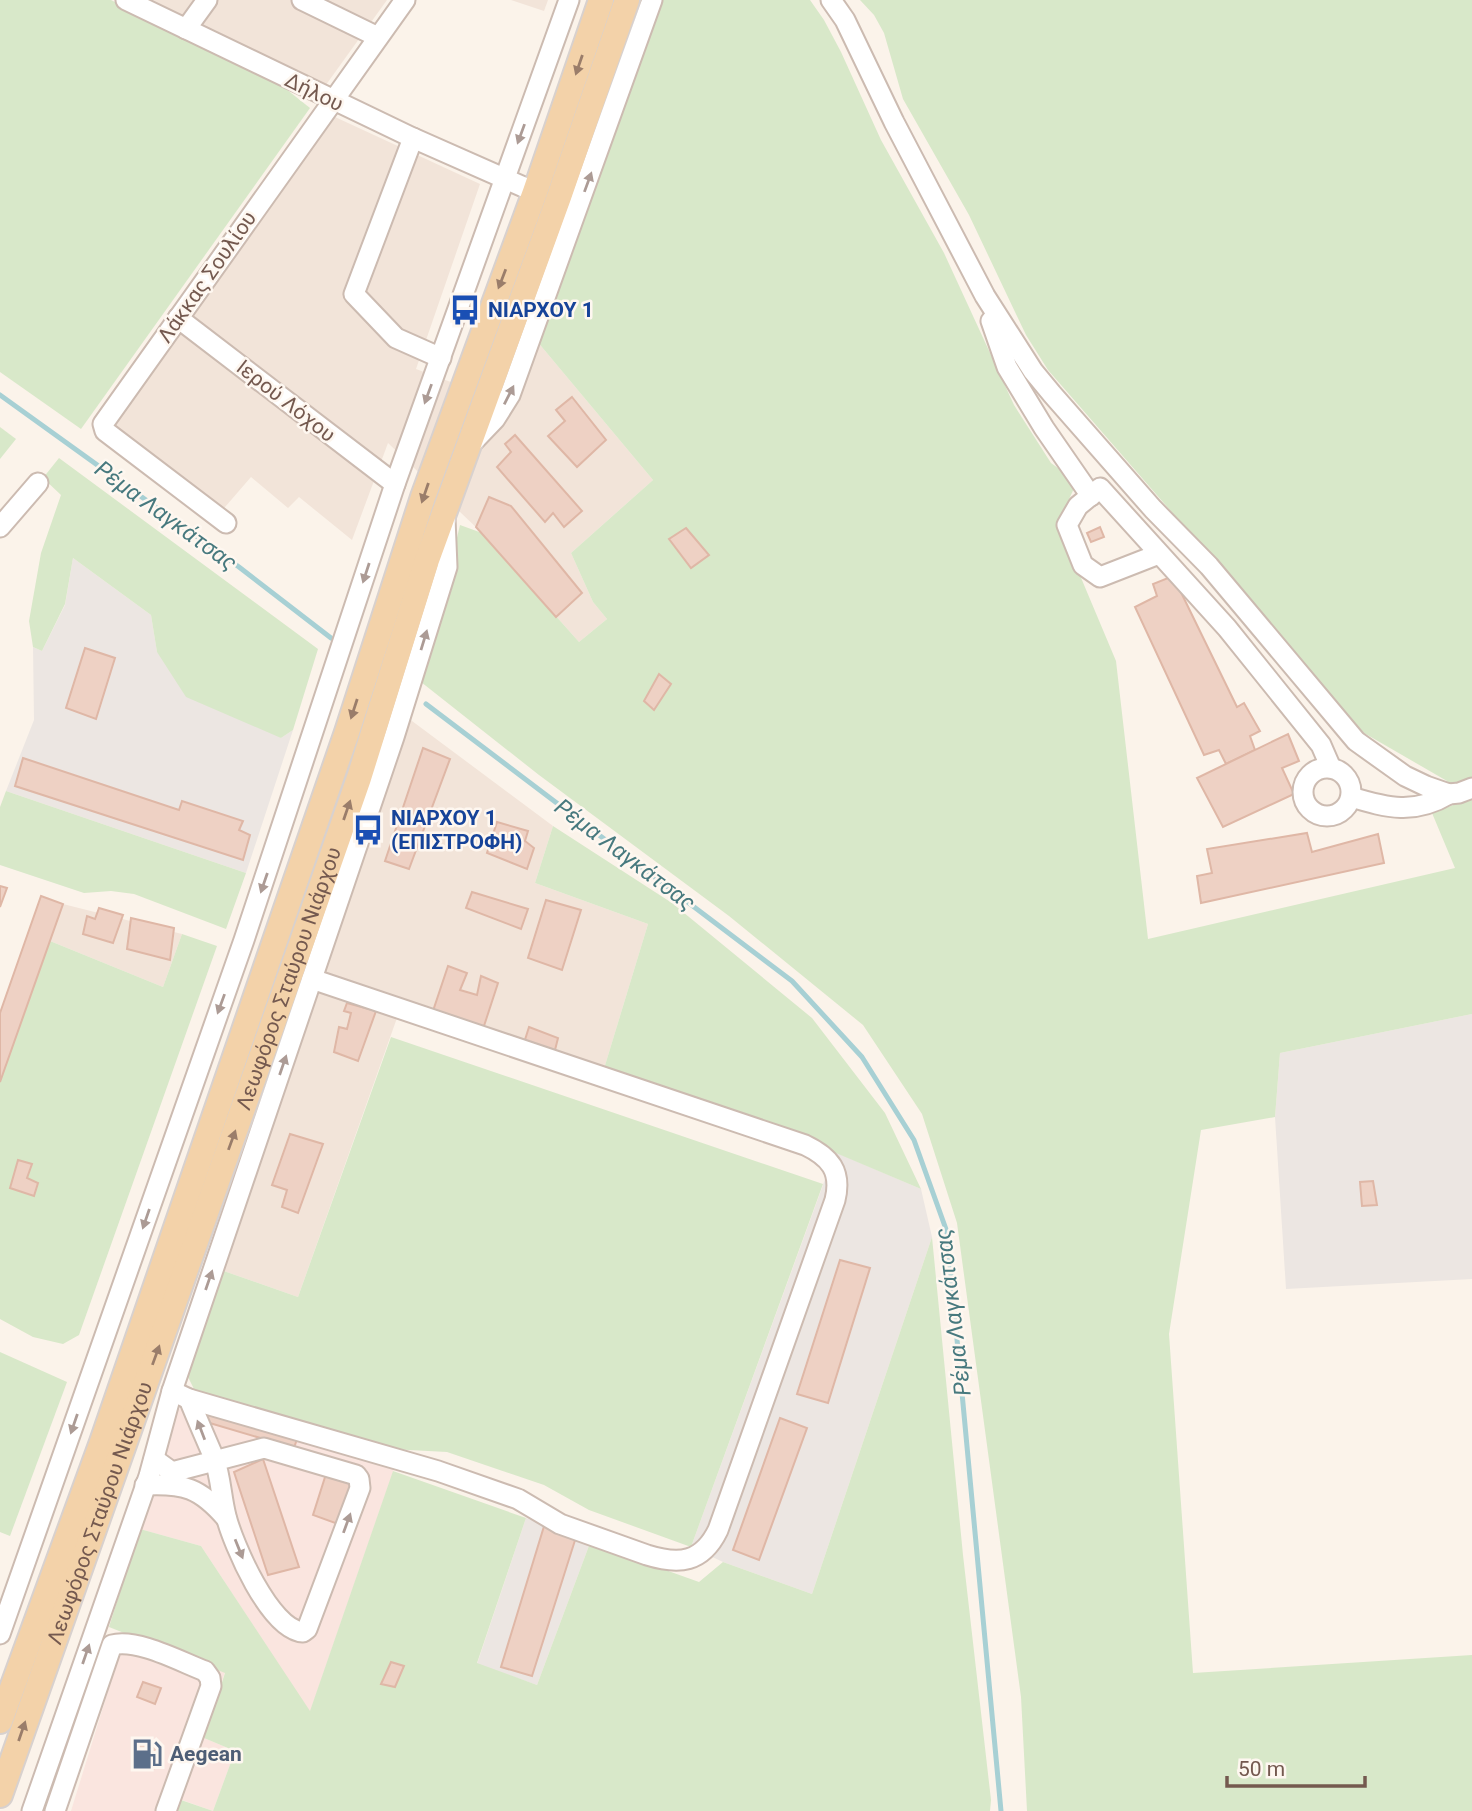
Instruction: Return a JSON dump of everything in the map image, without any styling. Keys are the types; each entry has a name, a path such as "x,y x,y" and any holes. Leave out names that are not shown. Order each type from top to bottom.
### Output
{"main road":[{"name":"Λεωφόρος Σταύρου Νιάρχου","path":"0,1721 106,1429 347,732 423,497 535,192 601,0"},
{"name":"Λεωφόρος Σταύρου Νιάρχου","path":"0,1796 359,778 445,509 559,197 627,0"}],"street":[{"name":"Δήλου","path":"126,0 332,101 535,192"},
{"path":"186,29 207,0"},
{"path":"302,0 378,37"},
{"name":"Λάκκας Σουλίου","path":"226,523 105,431 103,424 405,0"},
{"path":"0,1634 244,940 395,484 569,0"},
{"path":"467,448 495,419 510,394 652,0"},
{"path":"831,0 845,20 894,122 973,274 1012,340 1052,394 1153,509 1209,566 1356,741 1405,776 1449,794"},
{"path":"413,138 354,294 396,338 440,358"},
{"path":"973,274 1007,367 1090,496"},
{"name":"Ιερού Λόχου","path":"178,318 395,484"},
{"path":"0,527 38,483"},
{"path":"1160,554 1100,577 1083,565 1067,525 1078,506 1100,488 1160,554 1227,628 1321,745 1331,768 1349,781 1351,797 1342,811 1327,817 1312,811 1306,805 1303,789 1305,782 1315,771 1331,768"},
{"path":"32,1811 145,1485 161,1423 180,1395 312,979 394,737 447,566 445,509"},
{"path":"1351,797 1392,809 1435,803 1449,794 1472,788"},
{"path":"180,1395 438,1471 518,1499 560,1524 647,1555 661,1559 689,1559 706,1549 718,1530 835,1199 838,1182 834,1167 824,1155 805,1145 312,979"},
{"path":"153,1459 172,1472 215,1460 264,1448 356,1475 360,1488 307,1629 297,1632 275,1614 247,1569 226,1518 215,1460 180,1395"},
{"path":"145,1485 185,1486 211,1501 226,1518"},
{"path":"55,1811 112,1645 124,1643 205,1671 210,1678 211,1686 166,1811"},
{"path":"61,1725 74,1756"}],"shaded area":[{"path":"140,0 387,0 323,89"},
{"path":"511,0 548,0 544,11"},
{"path":"335,117 480,184 416,369 512,405 536,340 653,480 571,553 593,602 607,619 579,642 482,533 388,443 352,540 299,497 288,508 251,477 219,514 110,427"},
{"path":"73,558 151,615 157,652 281,738 293,730 246,873 6,791 34,720 33,647 42,651 65,605"},
{"path":"408,718 553,826 535,883 648,924 603,1072 403,1001 298,1297 218,1269"},
{"path":"63,904 182,934 163,987 50,941"},
{"path":"1472,1014 1472,1279 1286,1289 1275,1117 1280,1053"},
{"path":"835,1152 921,1189 932,1237 812,1594 723,1562 691,1547"},
{"path":"195,1404 395,1466 310,1712 201,1546 140,1529 176,1410"},
{"path":"526,1518 590,1543 537,1685 477,1664"},
{"path":"126,1633 225,1672 204,1738 235,1751 213,1811 182,1800 178,1811 71,1811"}],"green space":[{"path":"0,0 111,0 281,85 310,108 81,429 0,372"},
{"path":"661,0 810,0 841,52 881,140 944,253 1014,405 1051,463 1077,482 1058,523 1116,661 1148,939 1455,868 1432,813 1456,804 1447,781 1364,733 1048,370 1026,335 969,215 903,99 884,33 874,15 860,0 1472,0 1472,1014 1280,1053 1275,1117 1201,1130 1169,1334 1193,1673 1472,1655 1472,1811 1027,1811 1021,1697 957,1223 922,1114 863,1025 729,916 539,775 421,682 452,588 455,546 460,525 482,533 579,642 607,619 593,602 571,553 653,480 536,340 580,229"},
{"path":"0,427 16,439 0,459"},
{"path":"59,458 318,649 293,730 281,738 186,697 157,652 151,615 73,558 65,604 42,651 33,647 29,621 41,553 61,495 43,478"},
{"path":"6,791 246,873 226,929 134,894 111,891 84,893 0,865 0,807"},
{"path":"553,826 672,903 812,1018 885,1113 921,1189 817,1145 603,1072 648,924 535,883"},
{"path":"182,934 217,946 79,1335 63,1344 33,1337 0,1319 0,1082 50,941 163,987"},
{"path":"391,1037 823,1184 691,1547 589,1510 544,1485 447,1452 390,1449 197,1395 184,1369 218,1269 298,1297"},
{"path":"932,1237 963,1555 991,1800 990,1811 213,1811 235,1751 204,1738 225,1673 109,1627 140,1529 201,1546 310,1711 393,1471 526,1518 477,1663 537,1685 590,1543 699,1582 723,1562 812,1594"},
{"path":"0,1352 67,1382 10,1536 0,1532"},
{"path":"181,1800 213,1811 178,1811"}],"building":[{"path":"572,397 606,440 577,467 548,436 565,421 556,410"},
{"path":"515,435 582,511 564,527 553,513 545,522 497,467 511,452 505,444"},
{"path":"489,497 511,506 582,593 556,617 476,527"},
{"path":"1100,527 1104,537 1091,542 1087,533"},
{"path":"686,528 709,555 691,568 669,539"},
{"path":"1173,576 1237,707 1244,703 1260,731 1250,736 1255,750 1226,764 1219,750 1204,755 1135,607 1157,596 1153,584"},
{"path":"85,648 115,658 96,719 66,708"},
{"path":"659,674 671,684 654,710 644,701"},
{"path":"1288,734 1299,761 1282,768 1294,794 1223,827 1197,778"},
{"path":"423,748 450,759 409,869 385,861"},
{"path":"23,758 179,810 182,801 243,821 239,830 250,835 243,860 15,786"},
{"path":"497,822 528,831 525,841 534,848 527,869 487,853"},
{"path":"1307,833 1312,852 1378,834 1384,863 1201,903 1197,876 1212,873 1207,849"},
{"path":"0,886 7,888 0,907"},
{"path":"472,892 528,909 521,929 466,908"},
{"path":"41,896 63,904 0,1082 0,1013"},
{"path":"546,900 581,910 562,970 528,958"},
{"path":"99,908 123,915 113,943 83,934 87,916 95,919"},
{"path":"131,918 174,928 170,960 127,949"},
{"path":"448,966 467,973 460,990 477,995 481,976 498,983 483,1029 433,1011"},
{"path":"347,1003 376,1011 358,1061 334,1052 339,1027 347,1029 351,1013 344,1011"},
{"path":"529,1027 558,1038 554,1054 524,1043"},
{"path":"290,1134 323,1144 298,1213 282,1207 287,1190 272,1185"},
{"path":"18,1160 32,1164 27,1178 38,1183 34,1196 10,1188"},
{"path":"1373,1181 1377,1205 1362,1206 1360,1182"},
{"path":"840,1260 870,1268 828,1403 797,1394"},
{"path":"207,1407 298,1436 294,1448 203,1421"},
{"path":"780,1418 807,1428 759,1560 733,1550"},
{"path":"263,1459 299,1567 268,1575 234,1472"},
{"path":"326,1474 354,1482 338,1524 313,1515"},
{"path":"545,1523 577,1534 532,1676 501,1667"},
{"path":"391,1662 404,1666 395,1687 381,1684"},
{"path":"143,1682 161,1688 155,1704 137,1697"},
{"name":"Aegean","path":"141,1739 160,1746 154,1768 134,1762"}],"waterway":[{"name":"Ρέμα Λαγκάτσας","path":"0,395 239,567 331,638"},
{"name":"Ρέμα Λαγκάτσας","path":"426,704 792,981 862,1057 914,1140 947,1232 1001,1811"}],"place":[{"name":"ΝΙΑΡΧΟΥ 1","path":"465,310"},
{"name":"ΝΙΑΡΧΟΥ 1 (ΕΠΙΣΤΡΟΦΗ)","path":"368,830"},
{"name":"Aegean","path":"147,1754"}]}
